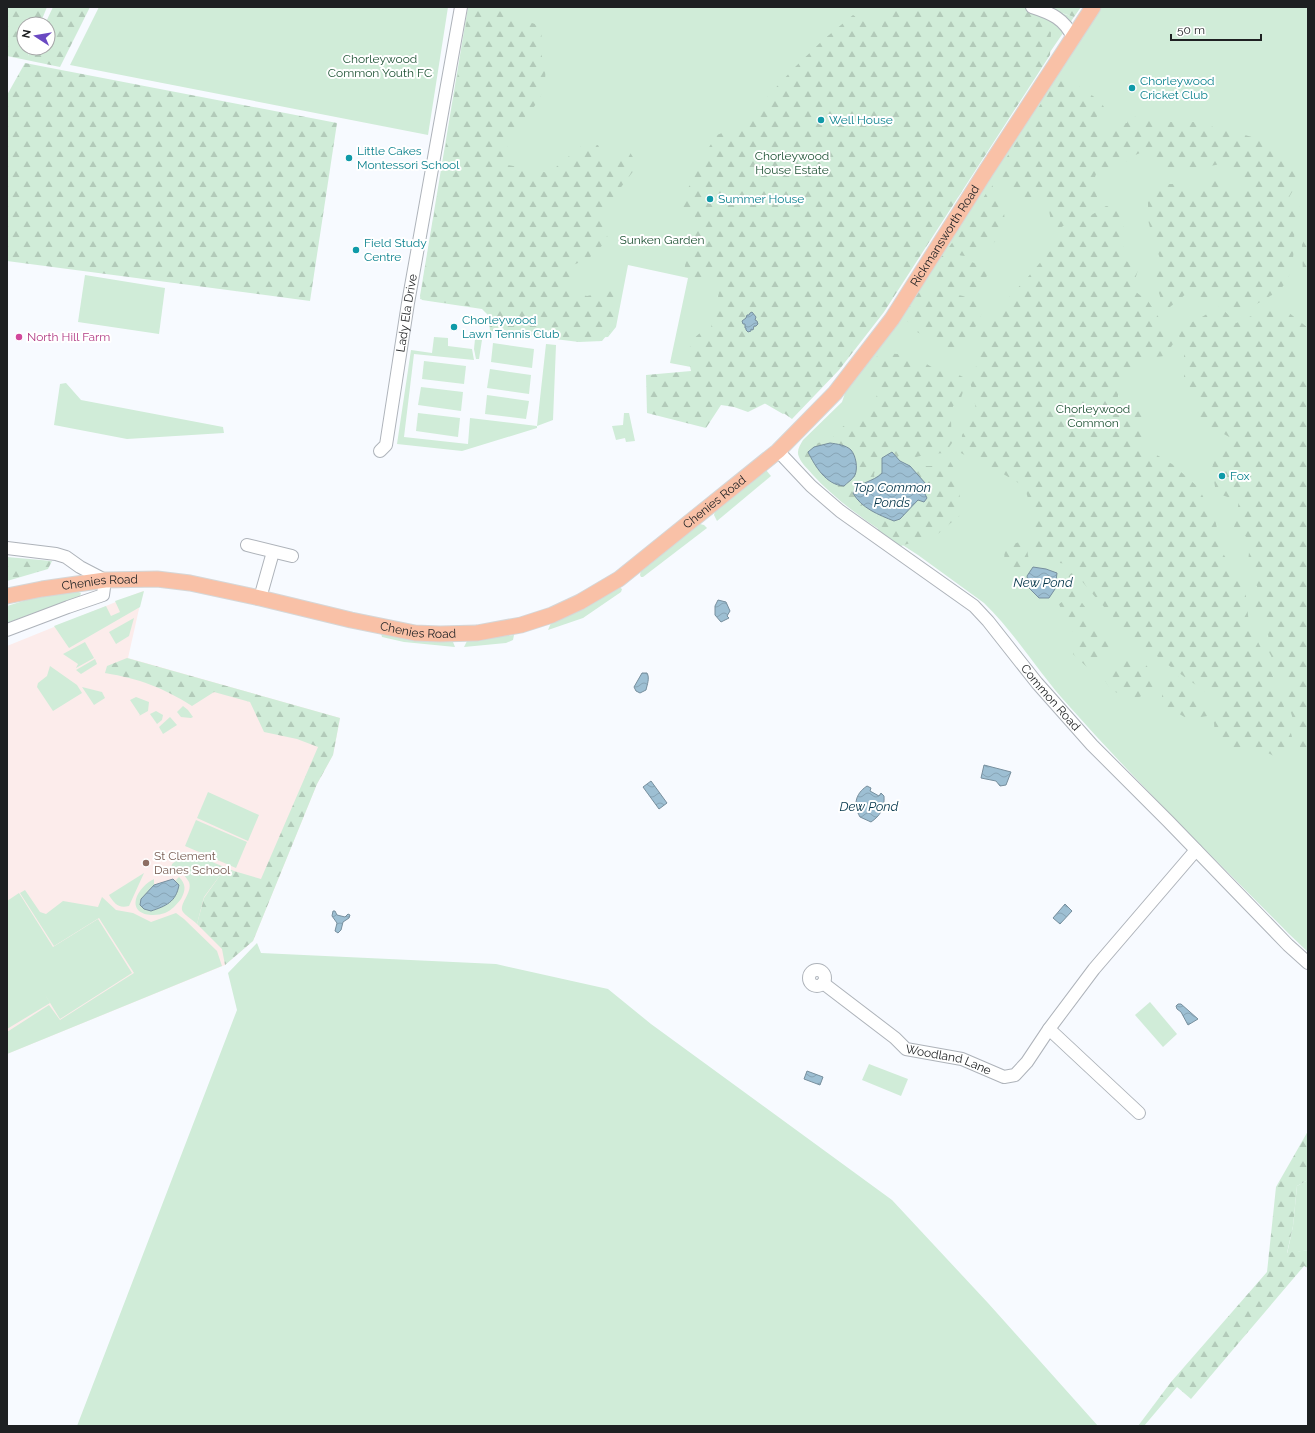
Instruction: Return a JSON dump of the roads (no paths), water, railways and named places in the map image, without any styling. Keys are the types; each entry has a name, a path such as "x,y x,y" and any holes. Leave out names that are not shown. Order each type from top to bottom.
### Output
{"main road":[{"name":"Rickmansworth Road","path":"778,451 835,393 892,319 1093,7"},
{"name":"Chenies Road","path":"7,596 42,588 104,580 157,579 190,583 415,633 477,634 521,625 552,616 580,602 618,578 778,451"}],"street":[{"name":"Lady Ela Drive","path":"380,451 386,445 408,303 461,7"},
{"path":"1032,7 1050,13 1068,27 1073,38"},
{"name":"Common Road","path":"778,451 811,486 840,511 974,606 988,621 1037,683 1092,745 1288,945 1308,963"},
{"path":"247,545 292,556"},
{"path":"7,548 61,555 104,580 102,595 7,630"},
{"path":"260,598 273,552"},
{"name":"Woodland Lane","path":"823,983 895,1038 906,1049 962,1059 1004,1077 1015,1075 1027,1062 1049,1029 1094,969 1196,850"},
{"path":"1049,1029 1139,1112"}],"water":[{"path":"752,312 756,317 755,320 758,324 754,326 753,330 751,329 751,331 748,332 742,321"},
{"name":"Top Common Ponds","path":"830,443 849,448 855,459 855,475 844,486 832,482 822,474 808,452 814,447"},
{"name":"Top Common Ponds","path":"892,452 900,461 910,466 929,489 925,494 927,498 924,502 918,500 900,519 894,521 866,507 856,498 853,493 860,486 875,479 882,473 882,458"},
{"name":"New Pond","path":"1033,567 1046,569 1057,573 1055,589 1049,598 1039,598 1029,588 1027,576"},
{"path":"718,600 726,602 730,611 727,616 729,618 721,622 715,615 715,606"},
{"path":"642,673 647,673 648,679 646,690 640,693 636,691 634,687"},
{"path":"984,765 1011,772 1006,785 1000,786 996,781 981,778"},
{"path":"651,781 667,803 659,809 643,787"},
{"name":"Dew Pond","path":"867,786 871,788 870,791 879,796 881,793 884,796 884,804 881,811 871,822 860,817 856,808 856,800 858,796"},
{"path":"173,879 179,885 178,891 170,902 151,911 144,909 140,905 141,899 154,885"},
{"path":"1065,904 1072,911 1060,924 1053,918"},
{"path":"333,911 335,911 337,915 345,917 348,914 350,915 349,918 343,922 341,930 338,933 335,931 337,923 332,916"},
{"path":"1181,1004 1198,1019 1188,1025 1181,1012 1177,1009 1176,1006"},
{"path":"807,1071 823,1077 820,1085 804,1079"}],"place":[{"name":"Chorleywood Cricket Club","path":"1132,88"},
{"name":"Well House","path":"821,120"},
{"name":"Little Cakes Montessori School","path":"349,158"},
{"name":"Summer House","path":"710,199"},
{"name":"Field Study Centre","path":"356,250"},
{"name":"Chorleywood Lawn Tennis Club","path":"454,327"},
{"name":"North Hill Farm","path":"19,337"},
{"name":"Fox","path":"1222,476"},
{"name":"St Clement Danes School","path":"146,863"}],"park label":[{"name":"Chorleywood Common Youth FC","path":"380,66"},
{"name":"Chorleywood House Estate","path":"792,163"},
{"name":"Sunken Garden","path":"662,240"},
{"name":"Chorleywood Common","path":"1093,416"}]}
